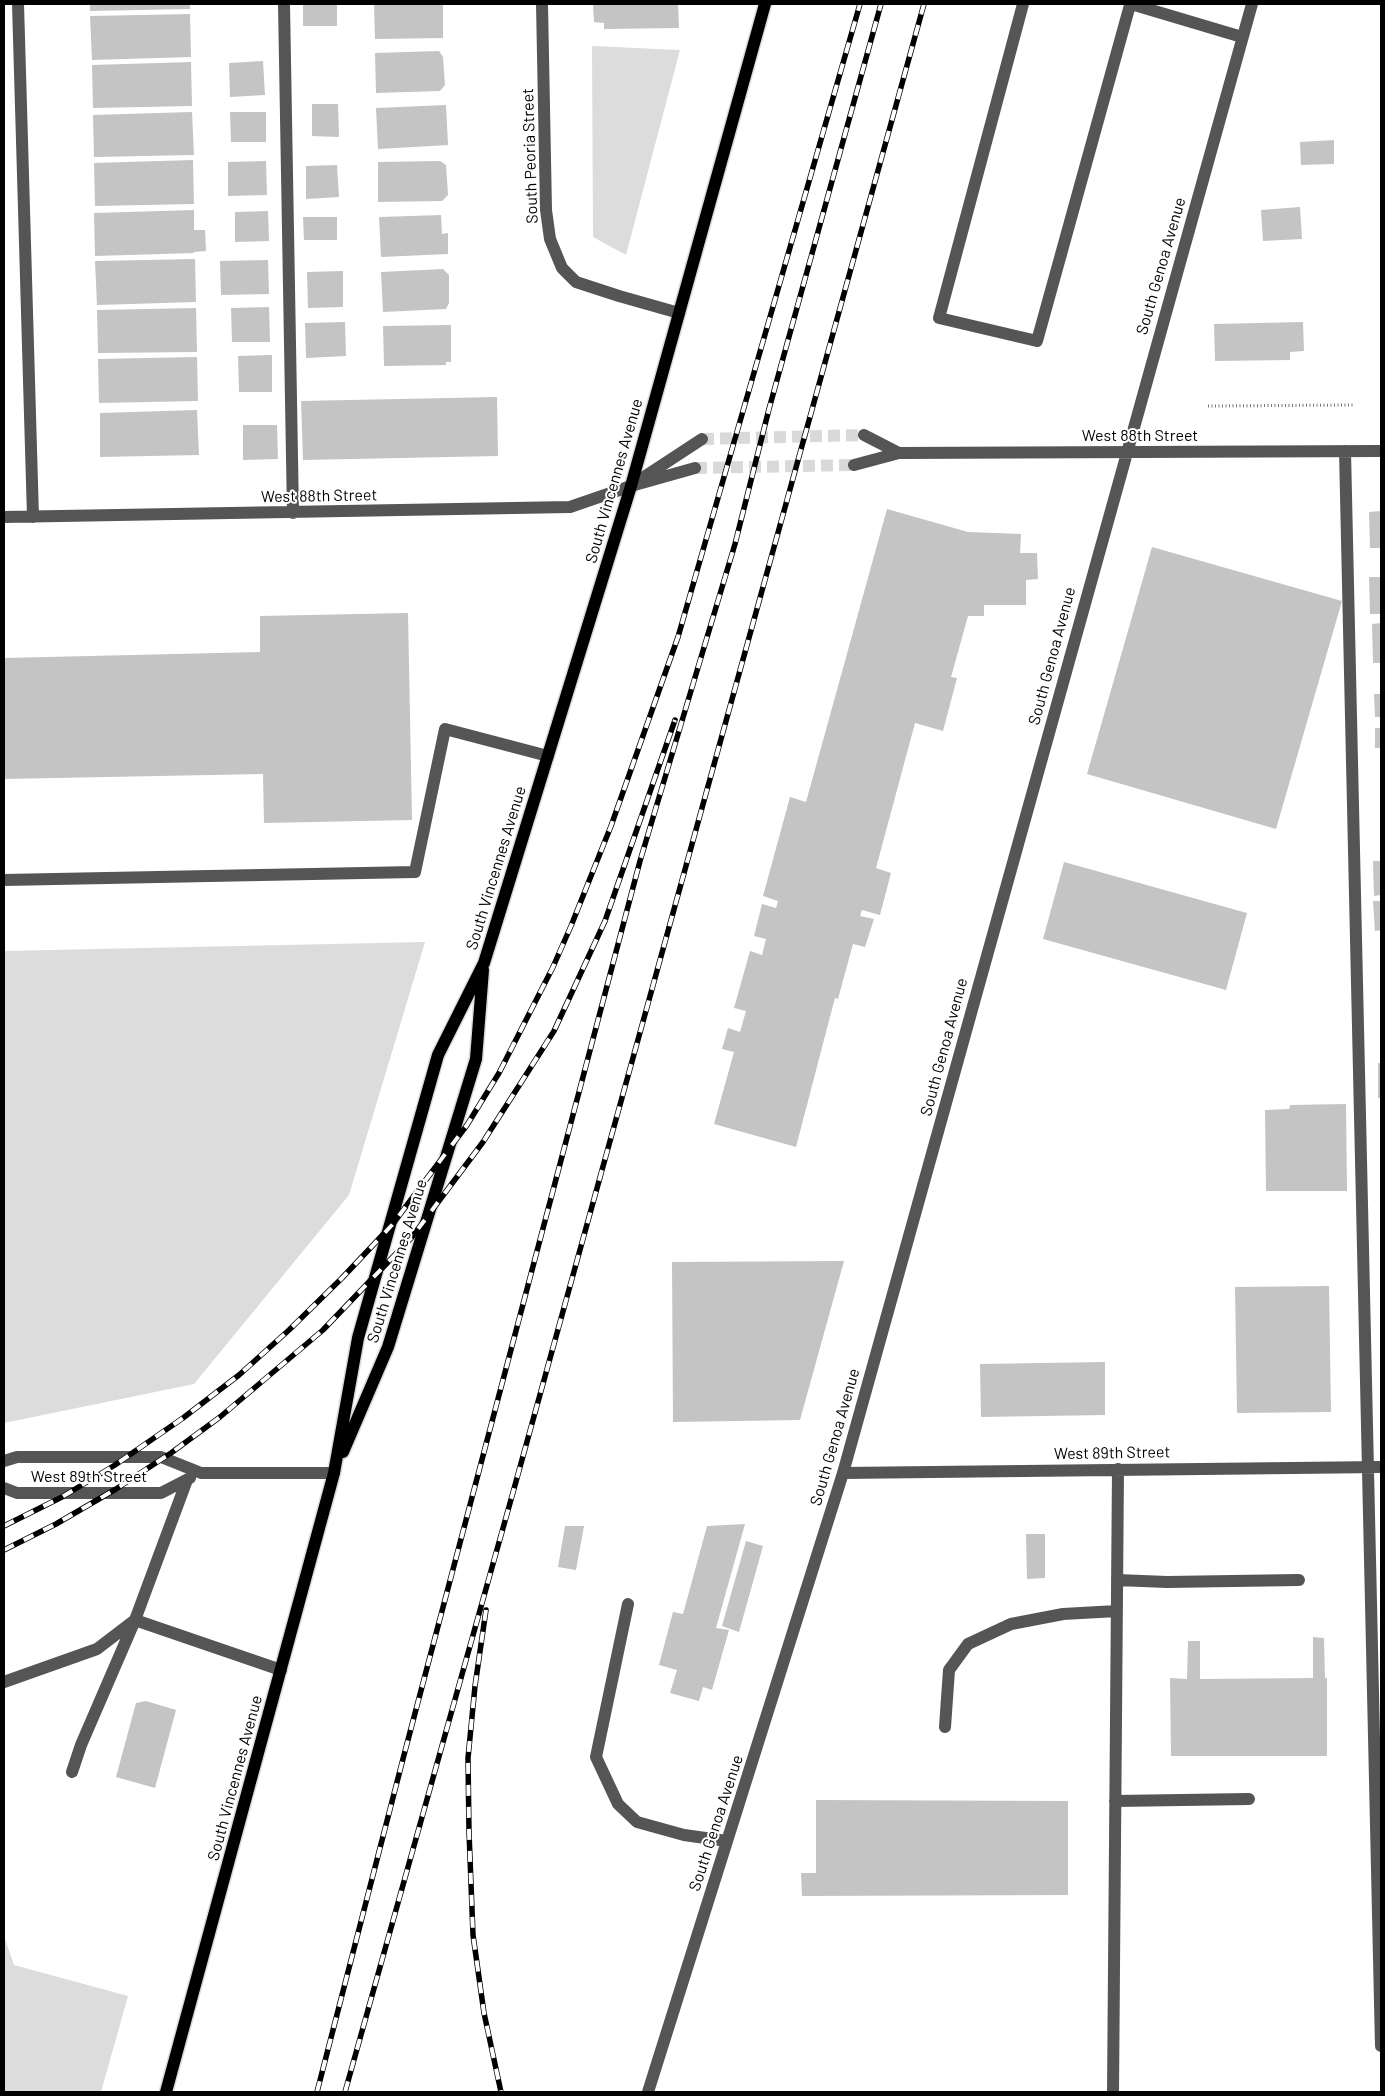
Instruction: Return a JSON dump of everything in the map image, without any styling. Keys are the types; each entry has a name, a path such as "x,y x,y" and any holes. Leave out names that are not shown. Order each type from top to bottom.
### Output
{"main road":[{"name":"South Vincennes Avenue","path":"166,2092 334,1473 358,1338 438,1055 484,964 631,486 765,4"},
{"name":"South Vincennes Avenue","path":"334,1473 388,1347 476,1059 484,964"}],"street":[{"path":"18,4 32,517"},
{"path":"284,4 293,513"},
{"name":"South Peoria Street","path":"542,4 546,210 550,239 562,268 576,282 679,312"},
{"path":"1023,4 939,318 1037,341 1130,4 1242,37"},
{"name":"South Genoa Avenue","path":"653,2091 727,1841 843,1473 1125,453 1252,4"},
{"name":"West 88th Street","path":"864,435 899,453"},
{"name":"West 88th Street","path":"631,486 702,439"},
{"path":"1345,451 1375,1467 1381,2046"},
{"name":"West 88th Street","path":"854,465 899,453 1381,451"},
{"name":"West 88th Street","path":"4,517 570,507 631,486 695,468"},
{"path":"4,880 414,872 445,729 548,756"},
{"name":"West 89th Street","path":"4,1461 17,1457 161,1457 201,1473 334,1473"},
{"name":"West 89th Street","path":"843,1473 1375,1467"},
{"path":"1113,2092 1118,1470"},
{"name":"West 89th Street","path":"4,1488 17,1493 161,1493 201,1473"},
{"path":"72,1772 81,1745 135,1620 187,1480"},
{"path":"1117,1580 1167,1582 1299,1580"},
{"path":"628,1604 596,1757 618,1804 637,1822 684,1835 727,1841"},
{"path":"945,1727 949,1670 968,1644 1011,1624 1063,1614 1117,1612"},
{"path":"135,1620 281,1670"},
{"path":"4,1682 97,1649 135,1620"},
{"path":"1115,1801 1249,1799"}],"path":[{"path":"1208,406 1353,404"}],"shaded area":[{"path":"592,46 680,50 626,255 593,237"},
{"path":"425,942 349,1195 194,1384 4,1423 4,951"},
{"path":"4,1936 14,1965 128,1996 101,2092 4,2092"}],"building":[{"path":"90,4 190,4 190,9 90,11"},
{"path":"303,4 337,4 337,26 303,26"},
{"path":"374,4 443,4 443,38 375,39"},
{"path":"593,4 678,4 679,28 604,29 604,23 594,22"},
{"path":"190,14 191,57 92,60 90,16"},
{"path":"439,51 443,57 445,85 440,91 376,93 375,53"},
{"path":"263,61 265,95 230,97 229,63"},
{"path":"191,62 192,106 93,108 92,65"},
{"path":"312,104 338,104 339,137 312,136"},
{"path":"446,105 448,145 378,149 376,108"},
{"path":"192,112 194,155 94,157 93,115"},
{"path":"230,112 266,112 266,142 231,142"},
{"path":"1334,140 1334,164 1301,165 1300,142"},
{"path":"193,160 194,204 95,206 94,163"},
{"path":"266,161 267,195 228,196 228,162"},
{"path":"440,161 446,165 448,195 442,201 378,202 378,162"},
{"path":"337,165 339,197 306,199 306,166"},
{"path":"1300,207 1302,239 1263,241 1261,210"},
{"path":"194,210 194,230 205,230 206,251 95,256 94,213"},
{"path":"268,211 269,241 235,242 235,212"},
{"path":"441,215 442,234 448,233 448,254 381,257 379,217"},
{"path":"303,217 337,217 337,240 304,240"},
{"path":"195,259 196,302 97,305 95,261"},
{"path":"268,260 269,294 221,295 220,261"},
{"path":"443,269 449,275 449,303 446,309 383,312 381,272"},
{"path":"343,271 343,307 308,308 307,272"},
{"path":"269,307 270,342 232,342 231,308"},
{"path":"196,308 197,352 98,353 97,310"},
{"path":"345,322 346,356 306,358 305,323"},
{"path":"1303,322 1304,351 1290,352 1290,360 1215,361 1214,324"},
{"path":"451,325 451,362 446,362 446,365 384,366 383,326"},
{"path":"272,355 272,392 239,392 238,356"},
{"path":"197,357 198,401 99,403 98,359"},
{"path":"497,397 498,456 303,460 301,401"},
{"path":"197,410 199,455 100,457 100,413"},
{"path":"243,425 277,425 278,459 243,460"},
{"path":"887,509 968,532 1021,534 1020,553 1037,553 1038,579 1026,580 1026,605 984,605 984,616 968,616 951,677 957,678 943,731 915,723 876,868 891,873 880,915 862,910 860,916 874,919 865,947 853,944 838,999 835,998 796,1147 714,1124 734,1052 722,1049 728,1028 740,1032 746,1011 734,1008 750,951 762,955 766,939 754,936 762,904 776,908 778,901 763,896 790,797 806,802"},
{"path":"1381,511 1381,548 1370,548 1369,512"},
{"path":"1152,547 1342,601 1276,829 1087,774"},
{"path":"1369,577 1381,577 1381,614 1370,614"},
{"path":"408,613 412,820 264,823 263,774 4,779 4,658 260,652 260,616"},
{"path":"1381,623 1381,663 1373,663 1372,624"},
{"path":"1374,694 1381,694 1381,717 1375,717"},
{"path":"1375,728 1381,728 1381,748 1375,748"},
{"path":"1373,861 1381,861 1381,895 1374,896"},
{"path":"1064,862 1247,913 1226,990 1043,939"},
{"path":"1373,901 1381,901 1381,930 1375,931"},
{"path":"1378,1063 1381,1063 1381,1098 1378,1098"},
{"path":"1346,1104 1347,1191 1266,1191 1265,1110 1289,1109 1290,1105"},
{"path":"844,1261 800,1420 673,1422 672,1262"},
{"path":"1329,1286 1331,1412 1237,1413 1235,1287"},
{"path":"1105,1362 1105,1415 981,1417 980,1364"},
{"path":"745,1524 716,1628 729,1630 712,1690 703,1687 699,1701 670,1693 677,1670 659,1665 673,1612 683,1614 707,1526"},
{"path":"565,1526 584,1526 576,1570 558,1567"},
{"path":"1026,1534 1045,1534 1045,1578 1027,1579"},
{"path":"746,1541 763,1546 739,1632 722,1626"},
{"path":"1313,1637 1324,1638 1325,1678 1327,1678 1327,1756 1171,1756 1170,1678 1187,1679 1188,1641 1200,1641 1200,1679 1313,1678"},
{"path":"146,1701 176,1710 155,1788 116,1777 136,1703"},
{"path":"816,1800 1068,1801 1068,1895 802,1896 801,1873 816,1873"}],"tunnel":[{"path":"702,439 864,435"},
{"path":"695,468 854,465"}],"railway":[{"path":"4,1526 62,1497 115,1465 183,1418 239,1375 289,1330 392,1225 467,1125 499,1073 553,967 571,926 611,826 678,637 860,4"},
{"path":"317,2092 640,861 735,544 769,409 881,4"},
{"path":"345,2092 512,1496 924,4"},
{"path":"4,1550 56,1524 116,1489 171,1453 220,1417 323,1330 412,1237 483,1142 554,1031 605,921 675,720"},
{"path":"486,1610 475,1686 468,1758 469,1832 473,1935 484,2013 501,2092"}]}
